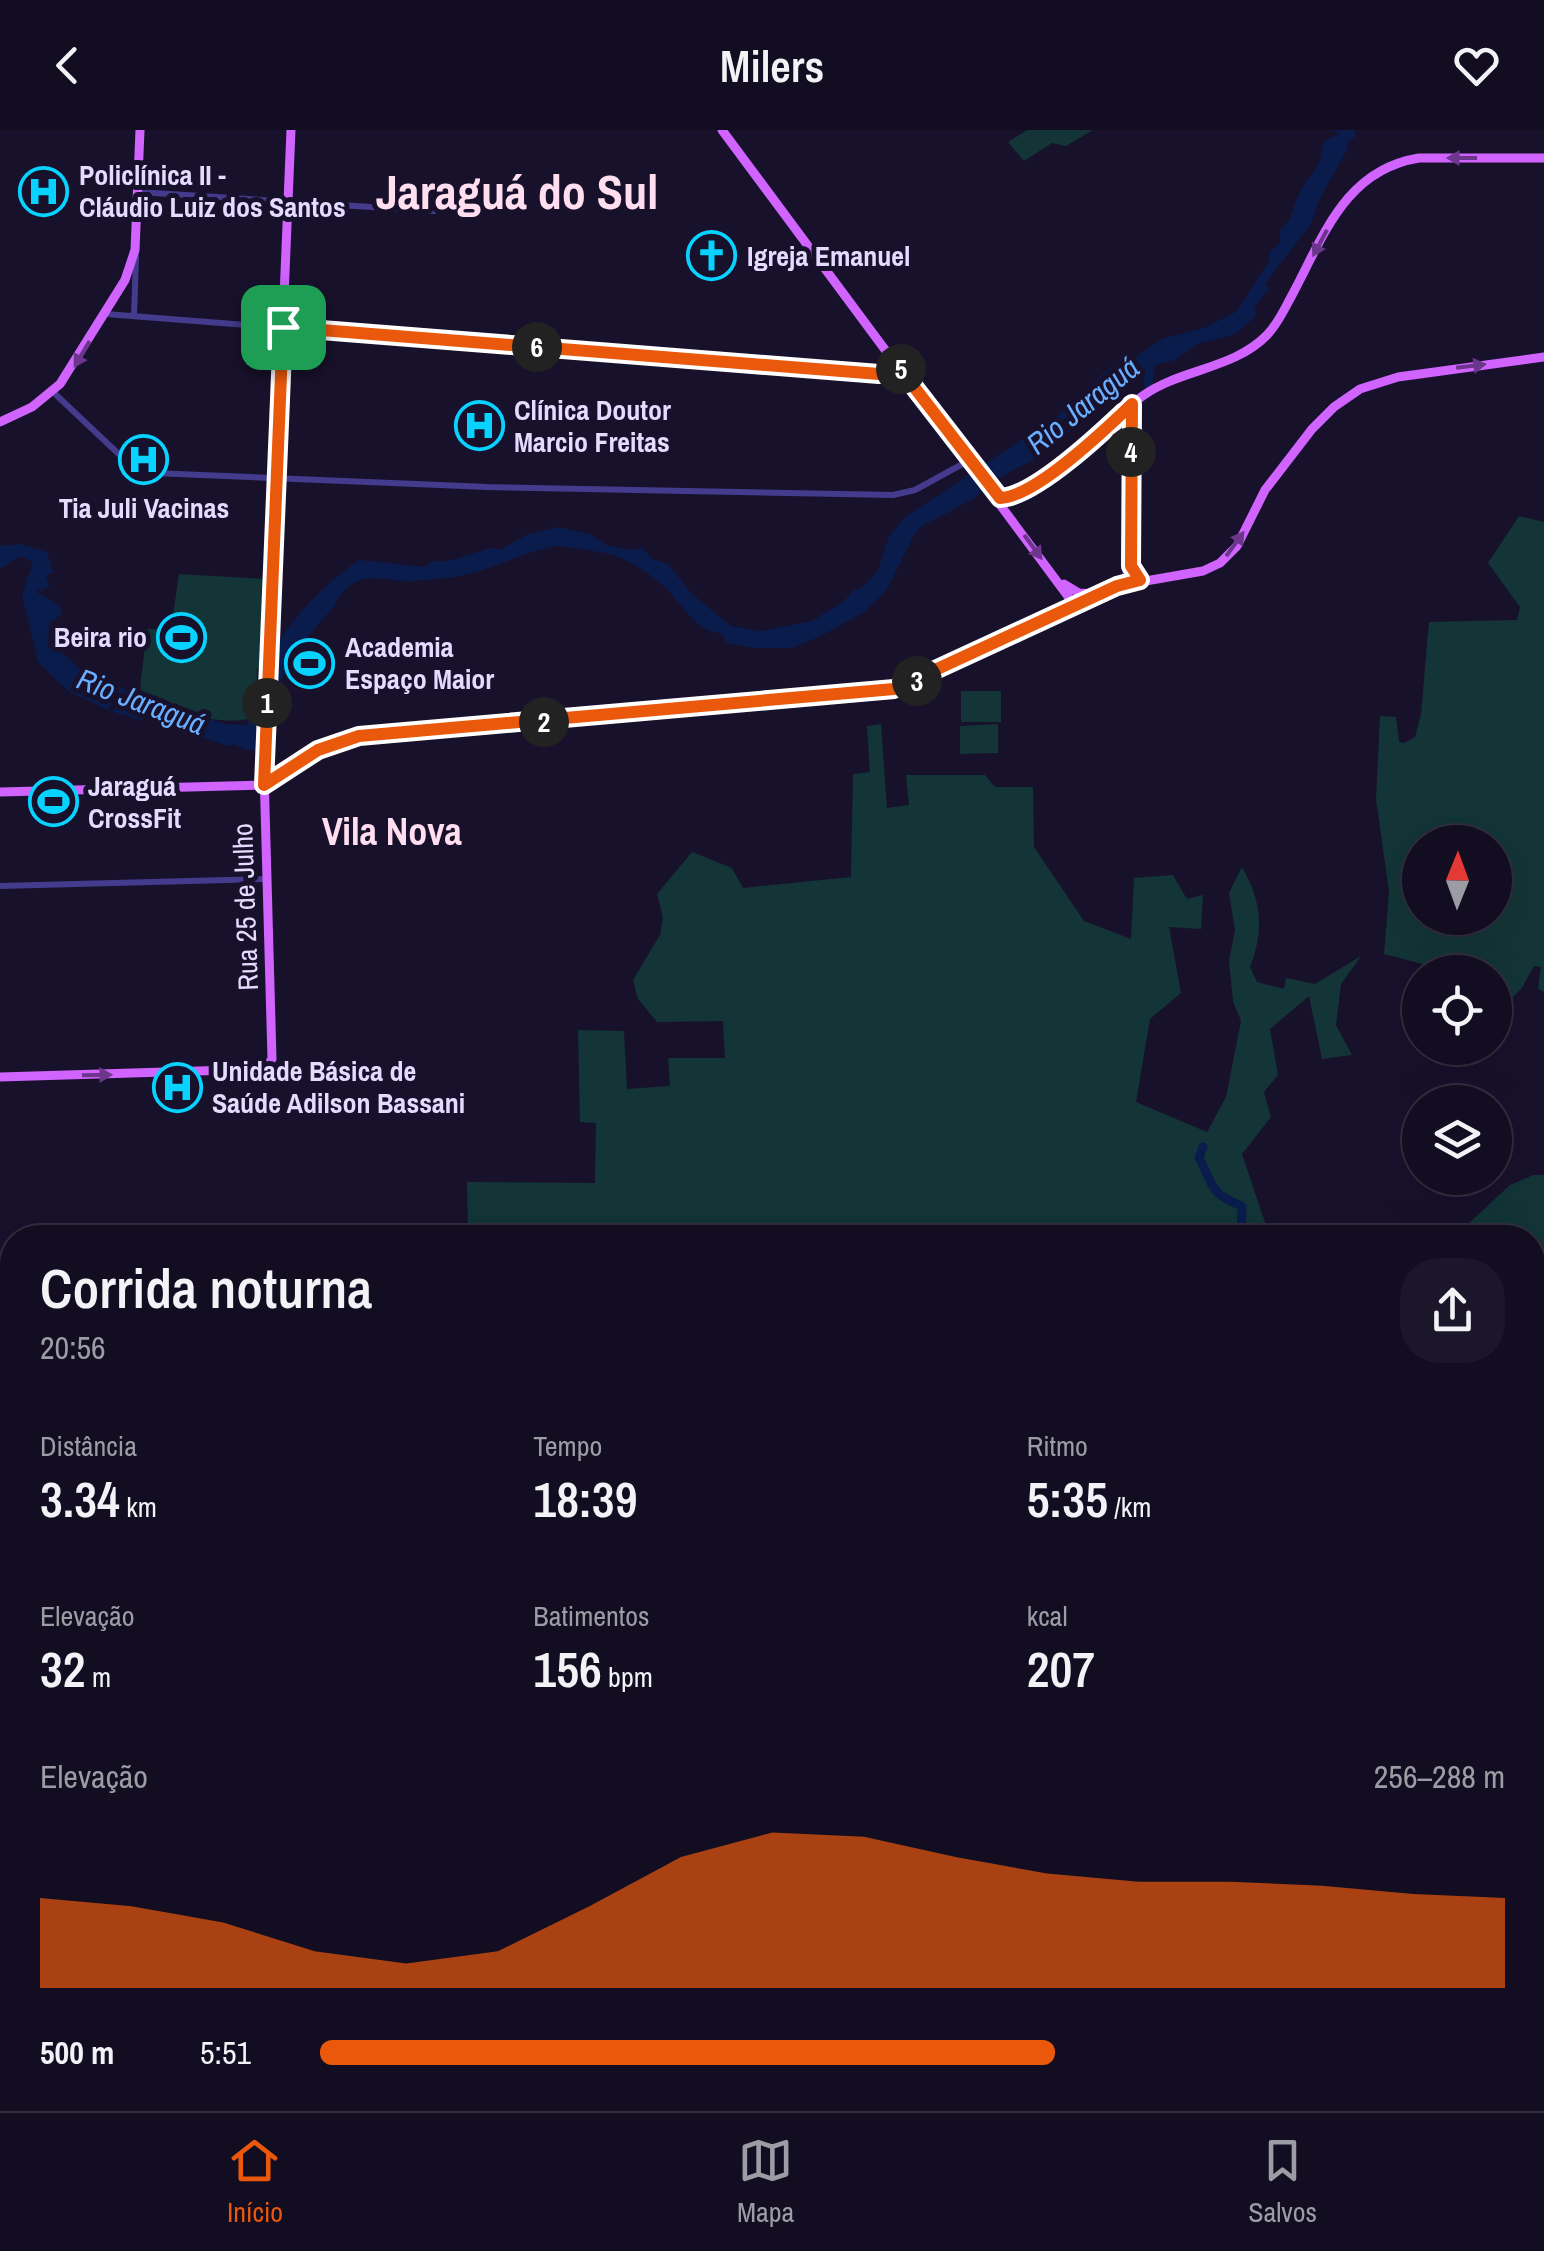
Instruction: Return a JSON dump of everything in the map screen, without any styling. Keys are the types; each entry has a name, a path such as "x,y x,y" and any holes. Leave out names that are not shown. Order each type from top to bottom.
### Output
{"main road":[{"path":"0,422 53,392 75,364 125,280 136,250 140,130"},
{"path":"0,792 264,785 291,130"},
{"path":"722,130 1072,602 1080,604"},
{"path":"1012,518 1010,504 1014,496 1052,472 1132,404 1156,387 1236,356 1266,336 1340,205 1362,183 1403,162 1420,158 1544,158"},
{"name":"Rua 25 de Julho","path":"0,1077 174,1074 268,1067 273,1057 264,785 318,750 359,736 894,689 1104,591 1143,579 1203,570 1228,556 1265,490 1289,458 1323,417 1360,389 1398,377 1544,357"},
{"path":"995,495 1014,496"},
{"path":"1054,576 1079,593 1104,591"},
{"path":"1050,618 1062,604 1062,587"}],"street":[{"path":"138,192 434,210"},
{"path":"134,316 136,250"},
{"path":"106,314 907,377"},
{"path":"879,374 890,370 894,361"},
{"path":"53,392 124,459 146,471 504,488 893,495 915,490 971,462"},
{"path":"1132,404 1131,566 1143,579"},
{"path":"1109,426 1118,428 1127,439 1126,565 1125,576 1117,586"},
{"path":"0,886 267,879"}],"green space":[{"path":"1027,130 1093,130 1066,146 1052,143 1024,161 1008,142"},
{"path":"1519,516 1544,522 1544,992 1538,989 1541,967 1534,966 1512,998 1512,955 1402,955 1402,959 1384,954 1389,892 1376,799 1380,716 1396,717 1399,742 1415,737 1421,714 1429,622 1517,620 1520,607 1488,563"},
{"path":"179,574 266,579 262,666 257,669 252,718 210,718 139,697 147,629 171,630"},
{"path":"961,691 1001,691 1001,722 961,722"},
{"path":"881,724 887,808 909,805 906,775 985,775 995,787 1033,787 1034,847 1084,921 1131,939 1134,878 1173,875 1187,899 1203,895 1201,929 1169,927 1181,993 1150,1019 1136,1102 1207,1132 1226,1097 1241,1021 1233,1001 1229,961 1235,930 1229,893 1242,867 1254,892 1259,916 1250,967 1257,982 1284,989 1286,978 1315,984 1361,956 1341,984 1336,1025 1352,1055 1322,1059 1309,996 1270,1029 1278,1075 1264,1092 1271,1117 1242,1154 1266,1225 468,1225 467,1182 595,1183 596,1123 580,1122 578,1030 624,1031 627,1089 670,1086 668,1058 725,1058 723,1021 657,1022 638,999 633,980 660,935 663,918 657,894 692,852 732,868 743,888 851,877 853,774 870,772 867,726"},
{"path":"998,724 998,753 960,754 960,726"},
{"path":"1533,1175 1544,1175 1544,1225 1467,1225 1499,1195 1512,1195 1512,1184"}],"water":[{"name":"Rio Jaraguá","path":"1331,130 1355,130 1355,137 1349,140 1311,224 1267,281 1265,285 1270,288 1254,307 1256,316 1235,334 1198,344 1175,360 1150,366 1108,392 1090,416 1040,456 922,526 887,589 866,611 792,648 727,643 721,633 697,623 647,573 614,555 595,551 555,546 459,576 412,581 366,579 345,589 286,662 277,702 271,709 270,738 265,750 246,750 163,724 155,712 149,712 142,721 110,711 117,701 113,700 108,710 68,691 38,662 22,595 33,563 21,556 0,569 0,546 21,544 47,552 53,573 46,576 50,587 41,593 40,589 36,591 62,609 61,615 49,623 48,647 59,650 89,677 225,724 249,725 246,723 257,708 273,640 281,638 317,595 359,560 424,567 490,548 502,549 526,535 558,527 590,534 606,545 629,550 643,548 652,559 668,564 692,594 731,626 761,631 812,621 845,600 853,590 862,588 878,571 889,537 905,517 1044,428 1106,371 1125,359 1134,358 1162,339 1206,327 1236,312 1270,260 1270,251 1280,243 1280,230 1317,166 1323,142 1340,133"}],"waterway":[{"name":"Rio Jaraguá","path":"1148,384 1151,357"},
{"path":"1203,1147 1199,1158 1214,1188 1242,1207 1241,1225"}],"place":[{"name":"Policlínica II - Cláudio Luiz dos Santos","path":"44,191"},
{"name":"Igreja Emanuel","path":"712,256"},
{"name":"Clínica Doutor Marcio Freitas","path":"479,426"},
{"name":"Tia Juli Vacinas","path":"144,460"},
{"name":"Beira rio","path":"182,637"},
{"name":"Academia Espaço Maior","path":"310,663"},
{"name":"Jaraguá CrossFit","path":"53,802"},
{"name":"Unidade Básica de Saúde Adilson Bassani","path":"177,1087"}],"district":[{"name":"Jaraguá do Sul","path":"517,192"},
{"name":"Vila Nova","path":"392,832"}],"route":[{"path":"283,327 879,374 890,370 894,361 1000,498 1014,496 1052,472 1132,404 1131,566 1140,580 1117,586 894,689 359,736 318,750 264,785 283,327"}]}
